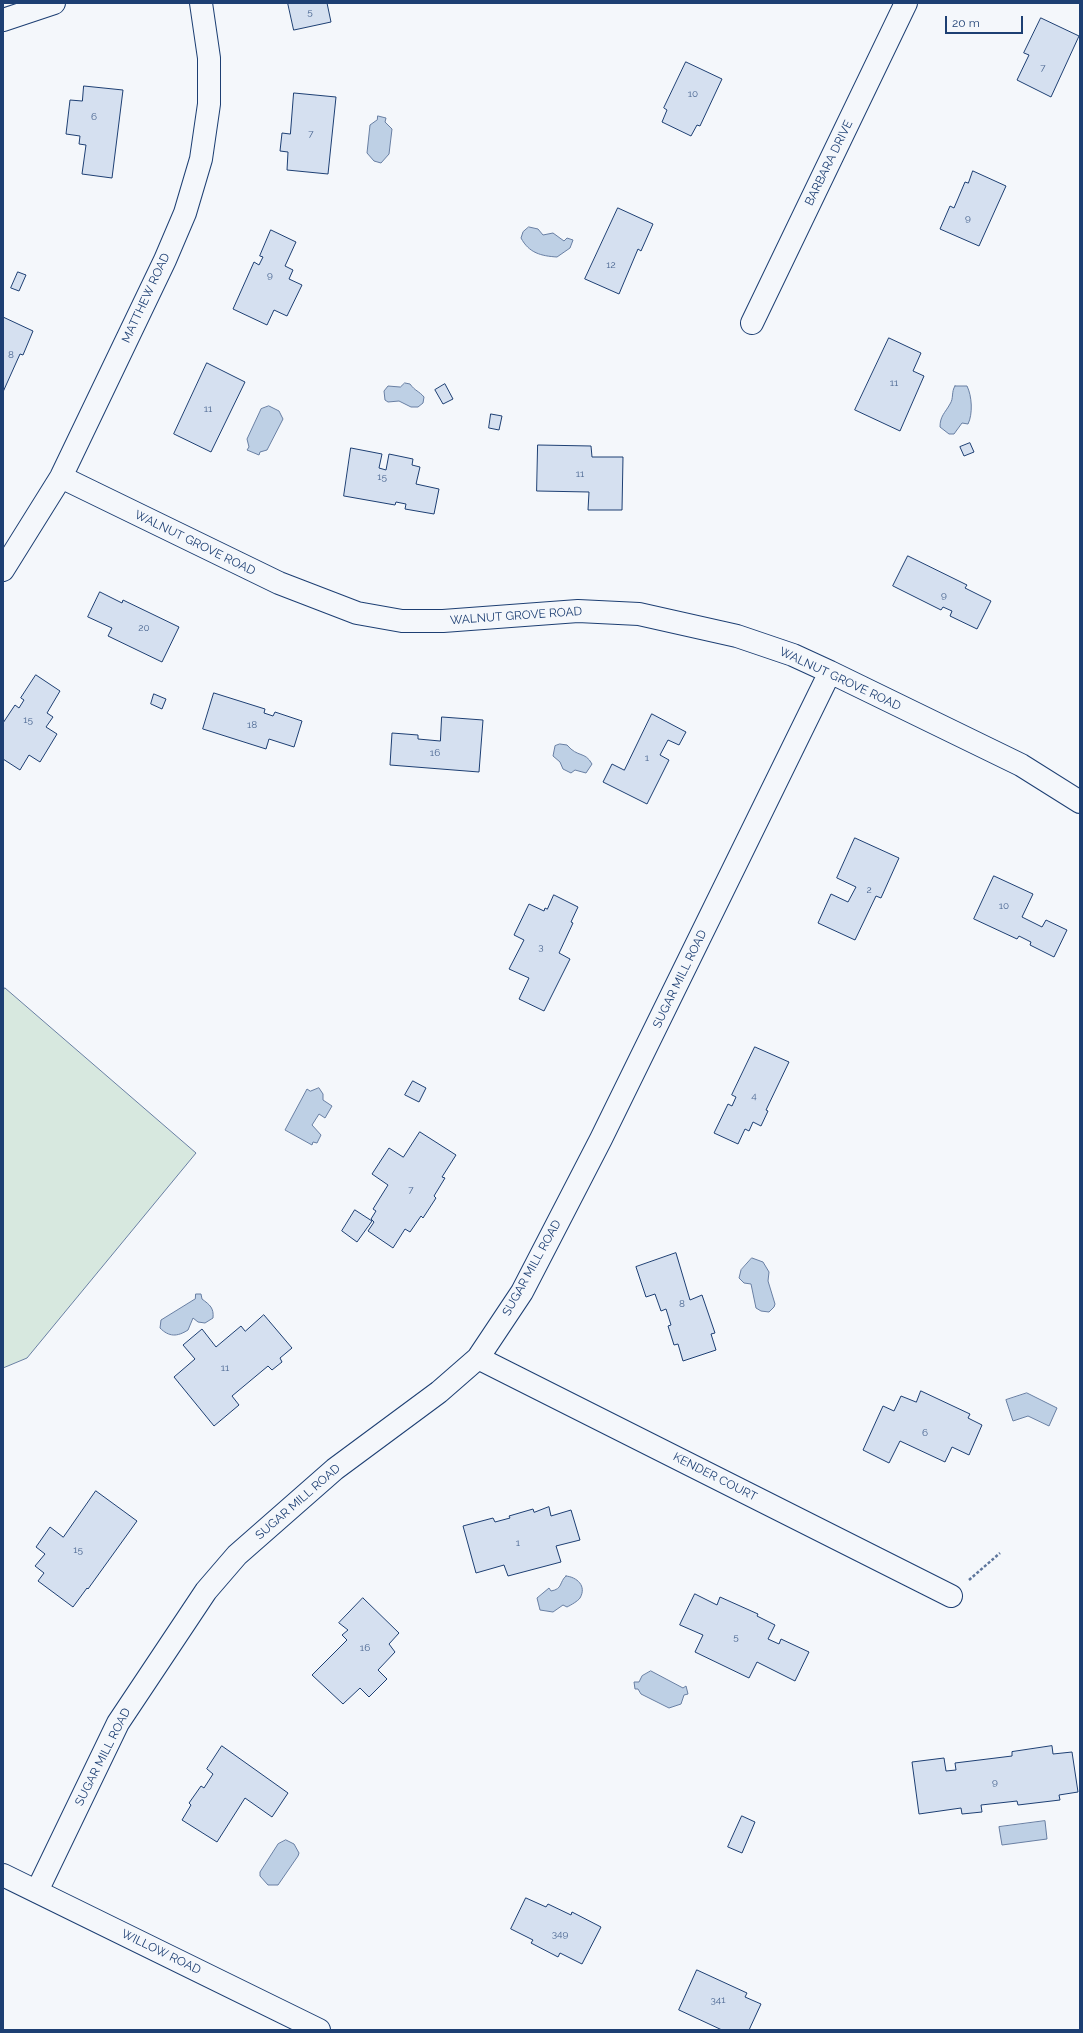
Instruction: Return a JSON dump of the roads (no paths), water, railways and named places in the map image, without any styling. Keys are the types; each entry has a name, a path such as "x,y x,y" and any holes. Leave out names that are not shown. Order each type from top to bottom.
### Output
{"street":[{"path":"3,20 54,3"},
{"name":"MATTHEW ROAD","path":"3,570 61,477 165,260 185,213 201,158 209,104 209,58 201,3"},
{"name":"BARBARA DRIVE","path":"752,324 906,3"},
{"name":"WALNUT GROVE ROAD","path":"61,477 279,583 357,613 402,621 443,621 578,611 639,614 737,636 793,655 1021,764 1080,802"},
{"name":"SUGAR MILL ROAD","path":"37,1891 118,1723 206,1592 237,1555 335,1469 439,1392 478,1358 522,1292 597,1146 830,672"},
{"name":"KENDER COURT","path":"478,1358 951,1596"},
{"name":"WILLOW ROAD","path":"3,1875 319,2030"}],"water":[{"path":"378,116 386,118 385,122 392,129 389,154 381,163 374,161 367,153 370,125 377,120"},
{"path":"529,227 538,229 543,235 553,233 564,241 567,238 573,240 570,248 557,257 536,253 524,243 521,238 523,232"},
{"path":"405,383 410,384 424,397 423,403 418,407 411,407 399,401 388,402 385,400 384,391 388,386 400,387"},
{"path":"955,386 967,386 971,400 971,415 968,424 962,423 954,434 949,434 940,427 940,423 951,402"},
{"path":"269,406 279,411 283,419 267,450 260,452 259,455 247,450 249,447 247,439 261,409"},
{"path":"560,744 567,745 575,752 587,757 592,764 586,773 575,770 571,773 563,769 560,762 553,756 555,746"},
{"path":"319,1088 323,1094 323,1100 332,1106 325,1118 319,1114 312,1125 321,1135 317,1143 313,1142 312,1145 285,1130 307,1089 310,1091"},
{"path":"752,1258 763,1262 769,1272 768,1281 775,1304 769,1312 761,1311 756,1308 751,1284 744,1283 739,1278 741,1270"},
{"path":"196,1294 201,1294 202,1299 211,1307 213,1318 205,1323 198,1322 193,1318 188,1330 177,1335 163,1331 160,1328 161,1320 195,1299"},
{"path":"1027,1393 1057,1408 1049,1426 1028,1416 1013,1421 1006,1400"},
{"path":"566,1576 574,1578 582,1586 582,1594 580,1598 569,1606 567,1607 563,1605 553,1612 540,1610 537,1598 549,1588 551,1591 557,1589"},
{"path":"651,1671 683,1688 686,1686 688,1694 684,1695 681,1704 669,1708 641,1694 638,1689 635,1689 634,1682 639,1682 642,1676"},
{"path":"1045,1821 1047,1839 1002,1845 999,1827"},
{"path":"286,1840 294,1844 299,1853 298,1856 278,1885 268,1885 260,1876 260,1872 278,1844"}]}
